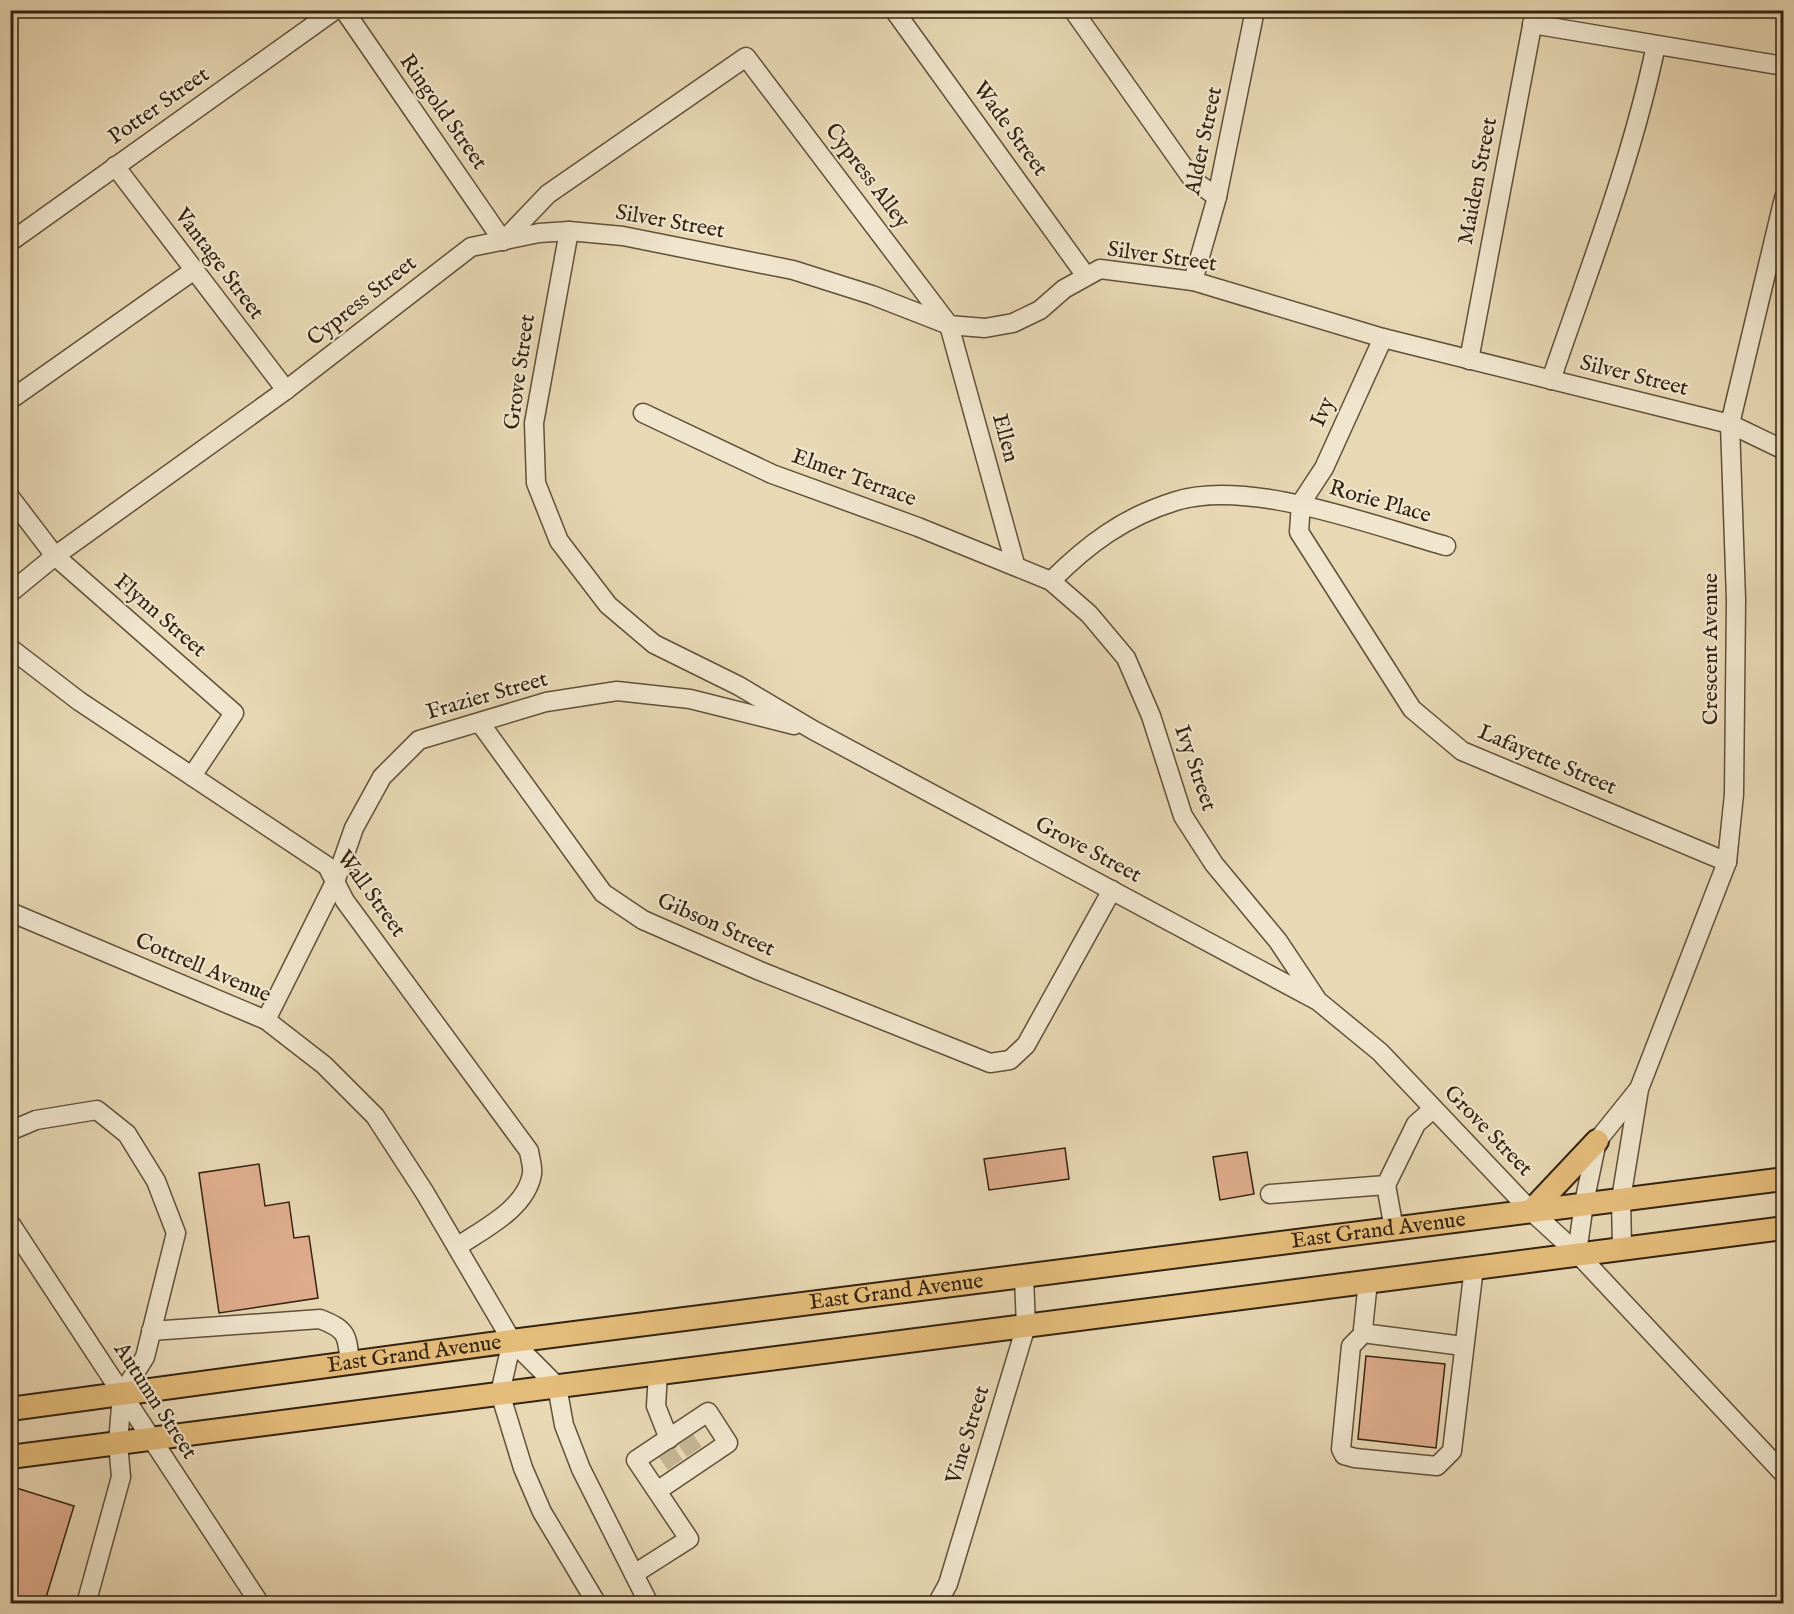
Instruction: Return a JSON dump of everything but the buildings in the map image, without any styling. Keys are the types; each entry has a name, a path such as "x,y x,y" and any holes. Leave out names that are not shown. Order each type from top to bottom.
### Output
{"main road":[{"path":"1531,1211 1597,1141"},
{"name":"East Grand Avenue","path":"10,1409 512,1341 1024,1278 1621,1198 1784,1179"},
{"path":"10,1456 1784,1228"}],"street":[{"name":"Potter Street","path":"10,242 335,10"},
{"name":"Ringold Street","path":"344,10 503,241"},
{"name":"Wade Street","path":"894,10 1086,276"},
{"path":"1073,10 1193,180 1217,197"},
{"name":"Alder Street","path":"1193,281 1217,197 1255,10"},
{"path":"1533,17 1656,45 1784,66"},
{"name":"Maiden Street","path":"1469,360 1533,17"},
{"path":"1551,380 1628,158 1643,109 1656,45"},
{"name":"Cypress Alley","path":"503,241 548,194 746,57 949,325"},
{"name":"Vantage Street","path":"115,166 286,390"},
{"name":"Crescent Avenue","path":"1622,1248 1621,1198 1639,1089 1727,862 1735,783 1736,600 1730,424 1784,198"},
{"name":"Silver Street","path":"503,241 539,233 568,231 623,236 793,270 872,295 949,325 985,328 1013,322 1040,310 1064,290 1101,268 1193,281 1383,338 1730,424 1784,450"},
{"name":"Grove Street","path":"568,231 534,423 536,483 559,541 608,605 654,644 739,687 813,730 1318,1001 1380,1052 1531,1211 1577,1253 1784,1474"},
{"name":"Cypress Street","path":"10,593 54,556 286,390 471,247 503,241"},
{"path":"10,400 193,271"},
{"name":"Ellen","path":"949,325 1015,564"},
{"name":"Ivy","path":"1301,503 1324,468 1383,338"},
{"name":"Elmer Terrace","path":"643,413 772,474 1015,564 1051,581"},
{"name":"Rorie Place","path":"1051,581 1084,548 1130,519 1178,500 1224,495 1301,503 1446,546"},
{"name":"Flynn Street","path":"10,497 54,556 234,713 192,776"},
{"name":"Lafayette Street","path":"1301,503 1299,532 1412,709 1462,751 1727,862"},
{"name":"Ivy Street","path":"1051,581 1089,614 1126,658 1152,716 1183,816 1214,864 1278,941 1318,1001"},
{"name":"Wall Street","path":"10,648 79,700 327,866 345,902 529,1151 532,1173 522,1198 506,1213 457,1247"},
{"name":"Frazier Street","path":"266,1020 335,882 354,828 382,777 419,740 546,702 618,691 690,699 813,730"},
{"name":"Gibson Street","path":"480,723 603,893 644,920 760,971 990,1063 1010,1060 1026,1045 1112,890"},
{"name":"Cottrell Avenue","path":"10,912 266,1020 324,1065 375,1116 457,1247 512,1341 557,1386"},
{"name":"Crescent Avenue","path":"1577,1253 1584,1203 1597,1141 1639,1089"},
{"path":"1394,1229 1386,1185 1416,1124 1433,1109"},
{"path":"10,1131 36,1120 97,1110 127,1134 156,1181 176,1233 145,1357 122,1394 118,1443 121,1477 86,1604"},
{"path":"1270,1194 1386,1185"},
{"name":"Autumn Street","path":"10,1223 260,1604"},
{"path":"1366,1331 1351,1346 1341,1449 1344,1455 1437,1466 1452,1451 1474,1267"},
{"name":"Vine Street","path":"937,1604 948,1584 1026,1326 1024,1278"},
{"path":"1368,1281 1363,1329 1370,1334 1463,1346"},
{"path":"152,1331 320,1319 338,1327 347,1336 350,1364"},
{"path":"512,1341 500,1393 523,1468 542,1512 597,1604"},
{"path":"658,1373 656,1406 672,1440"},
{"path":"557,1386 564,1425 581,1470 649,1604"},
{"path":"634,1574 689,1539 636,1460 672,1440 708,1412 728,1443 698,1457 679,1470 657,1491"}],"tunnel":[{"path":"684,1437 695,1453"},
{"path":"665,1450 676,1466"}]}
